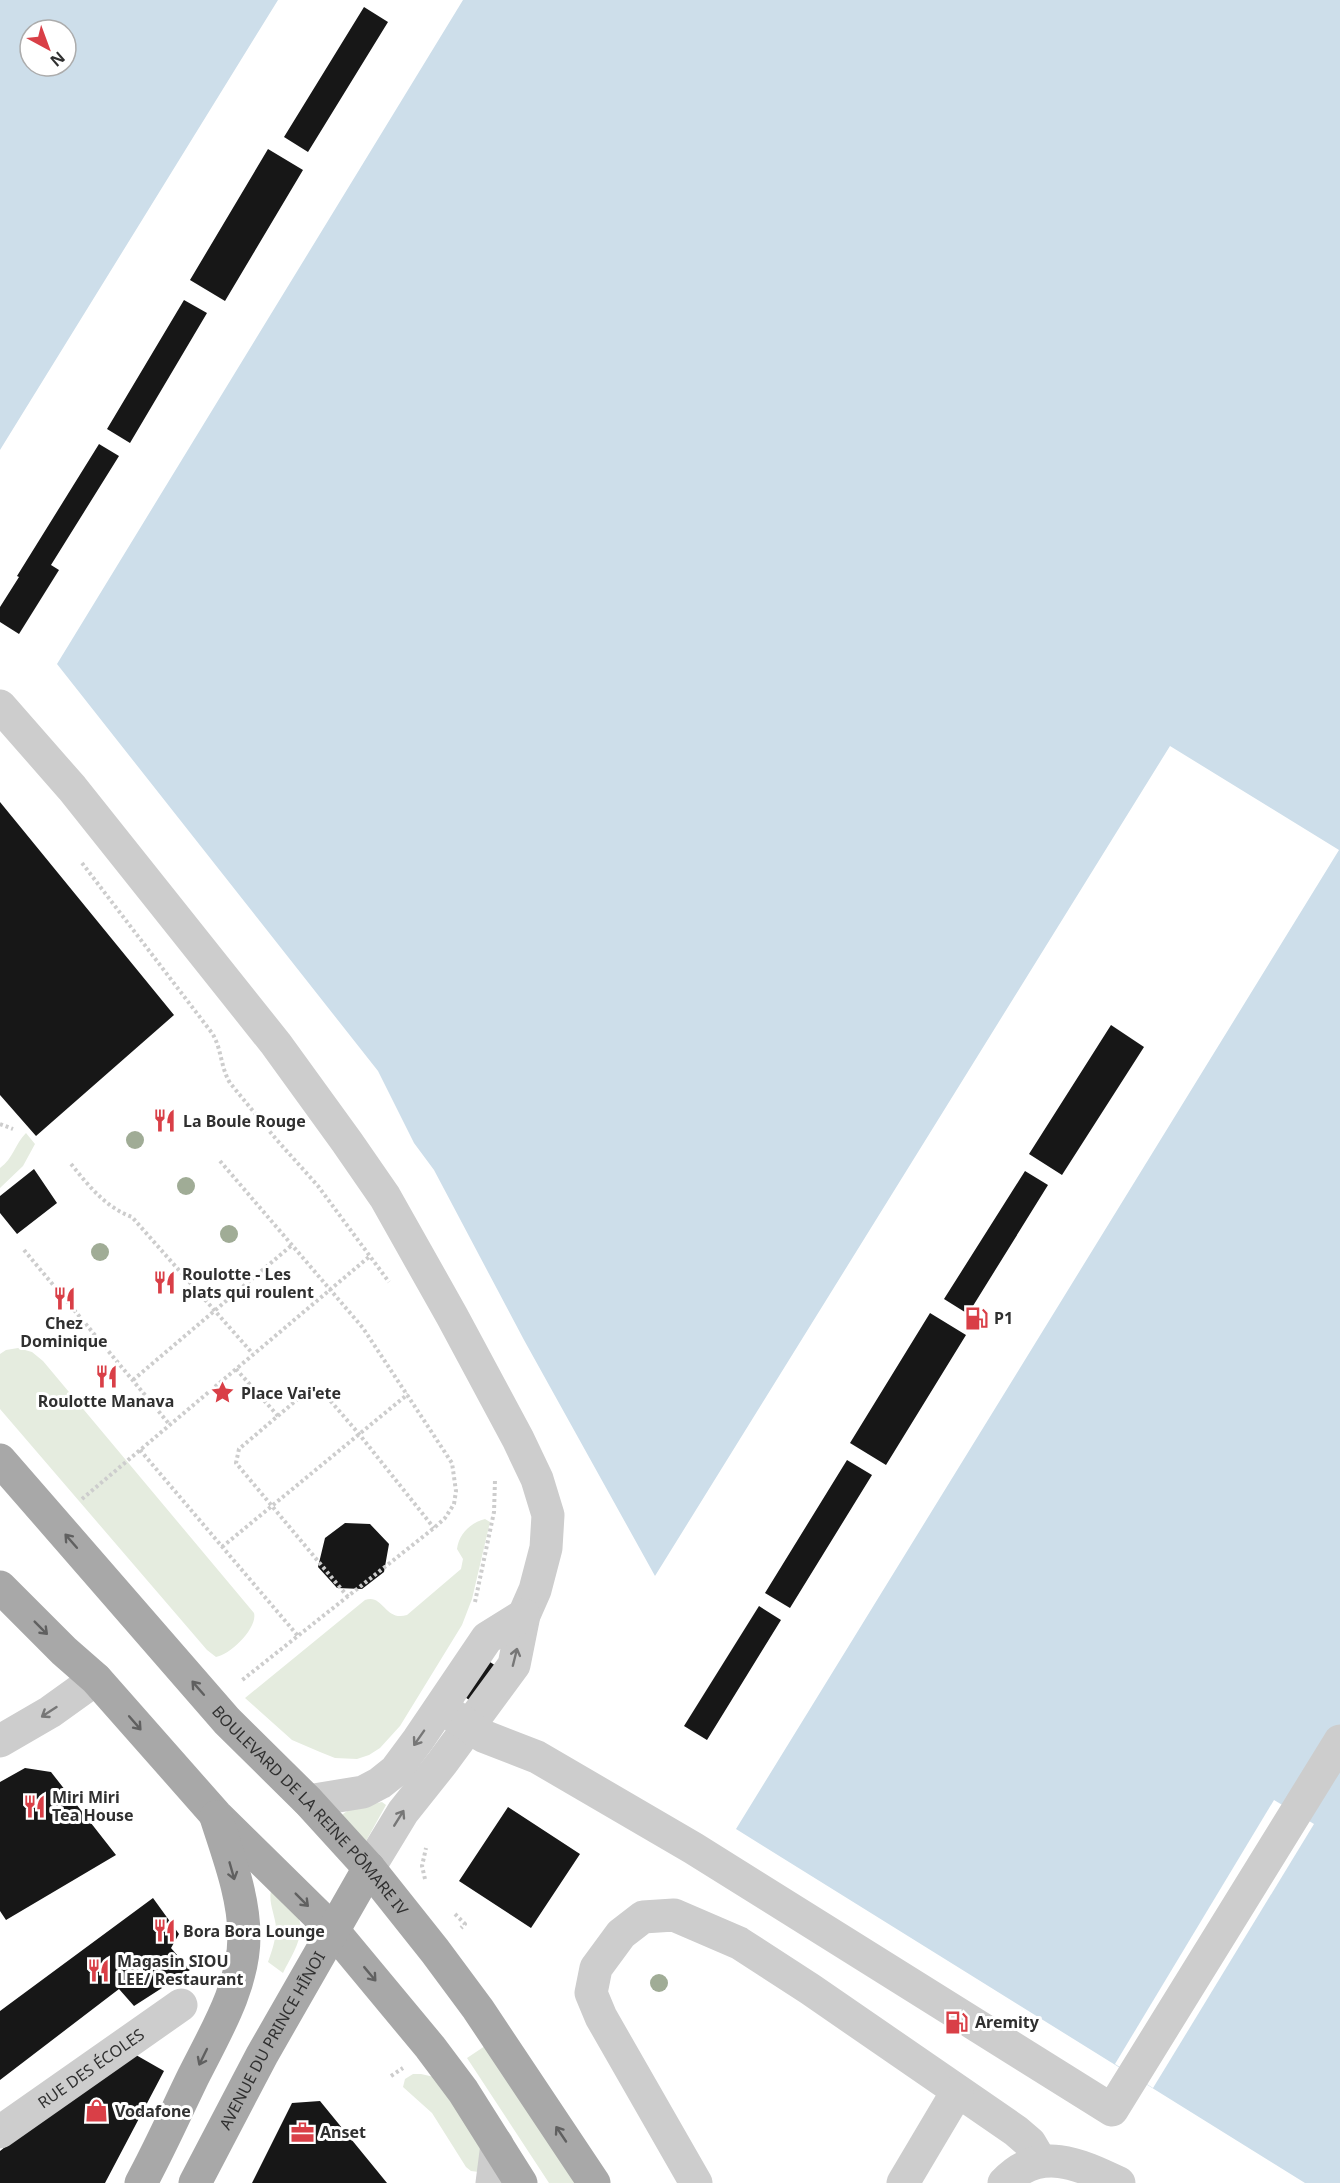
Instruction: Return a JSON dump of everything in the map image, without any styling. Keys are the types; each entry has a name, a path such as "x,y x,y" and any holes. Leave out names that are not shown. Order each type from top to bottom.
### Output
{"main road":[{"name":"BOULEVARD DE LA REINE PŌMARE IV","path":"0,1460 227,1721 308,1801 369,1868 435,1950 478,2009 594,2183"},
{"path":"0,1587 64,1651 96,1679 216,1815 332,1929 430,2047 463,2091 521,2183"},
{"path":"141,2183 220,2023 236,1983 242,1960 244,1937 241,1906 216,1815"},
{"name":"AVENUE DU PRINCE HĪNOI","path":"195,2183 262,2055 316,1962 332,1929 369,1868"}],"street":[{"path":"0,706 72,789 276,1044 385,1197 480,1367 537,1479 548,1515 546,1548 535,1590 524,1615 514,1665 403,1812 369,1868"},
{"path":"308,1801 363,1792 381,1783 400,1763 441,1707 487,1638 524,1615"},
{"path":"0,1741 50,1712 96,1679"},
{"path":"441,1707 468,1728 537,1757 693,1848 1112,2110 1340,1741"},
{"path":"696,2183 601,2017 591,1994 596,1968 621,1934 643,1917 674,1915 739,1943 810,1989 1016,2131 1030,2143 1040,2160"},
{"name":"RUE DES ÉCOLES","path":"0,2132 182,2005"},
{"path":"903,2183 957,2092"},
{"path":"492,2183 497,2144"},
{"path":"1004,2183 1021,2167 1040,2160 1070,2163 1119,2183"}],"path":[{"path":"76,855 212,1033 217,1041 225,1074 230,1083 318,1186 390,1284"},
{"path":"0,1124 13,1129"},
{"path":"220,1161 363,1328 452,1463 456,1491 454,1504 445,1518 434,1528 234,1686"},
{"path":"71,1164 103,1200 115,1209 132,1216 253,1354"},
{"path":"133,1381 292,1245"},
{"path":"24,1250 170,1425"},
{"path":"78,1502 370,1256"},
{"path":"236,1369 278,1416"},
{"path":"348,1597 236,1463 239,1449 306,1392 322,1391 360,1434 434,1528"},
{"path":"222,1547 408,1394"},
{"path":"140,1450 298,1636"},
{"path":"472,1608 476,1599 494,1512 496,1483 494,1473"},
{"path":"428,1884 422,1858 430,1838"},
{"path":"451,1910 465,1924"}],"shaded area":[{"path":"26,1133 35,1144 23,1166 0,1188 0,1168"},
{"path":"18,1348 32,1352 43,1361 254,1613 252,1626 242,1640 228,1651 216,1657 207,1650 0,1409 0,1354 6,1350"},
{"path":"485,1519 490,1522 472,1599 462,1625 400,1726 380,1748 357,1759 335,1758 292,1740 245,1698 365,1600 376,1600 394,1615 407,1615 461,1569 463,1559 457,1549 460,1539 470,1526"},
{"path":"382,1802 386,1805 366,1841 341,1816 354,1808"},
{"path":"272,1888 300,1920 300,1936 283,1973 268,1962 276,1931 270,1897"},
{"path":"488,2044 579,2183 549,2183 467,2058"},
{"path":"413,2074 434,2077 488,2149 479,2172 471,2171 466,2167 432,2113 403,2087 405,2079"}],"water":[{"path":"0,0 278,0 0,450"},
{"path":"463,0 1340,0 1340,2183 1305,2183 736,1829 1339,850 1170,746 655,1576 524,1340 434,1170 414,1143 378,1071 57,664"}],"pier":[{"path":"1274,1800 1314,1824 1153,2088 1115,2064"}],"building":[{"path":"364,7 388,22 308,152 284,137"},
{"path":"268,149 303,170 225,301 190,280"},
{"path":"184,300 207,313 130,443 107,429"},
{"path":"99,444 119,456 51,565 59,570 19,634 0,622 0,607"},
{"path":"0,802 174,1015 36,1136 0,1095"},
{"path":"1111,1025 1144,1047 1062,1175 1029,1154"},
{"path":"34,1169 57,1203 17,1234 0,1213 0,1196"},
{"path":"1025,1171 1048,1185 968,1314 944,1299"},
{"path":"930,1313 966,1335 886,1465 850,1443"},
{"path":"847,1460 872,1475 790,1608 765,1593"},
{"path":"345,1523 370,1524 389,1544 384,1572 362,1589 337,1588 318,1567 325,1538"},
{"path":"759,1606 781,1620 707,1740 684,1726"},
{"path":"487,1660 499,1668 475,1704 462,1695"},
{"path":"25,1768 51,1772 116,1855 6,1920 0,1911 0,1782"},
{"path":"508,1807 580,1854 531,1928 459,1881"},
{"name":"Magasin SIOU LEE/ Restaurant","path":"153,1898 179,1934 171,1948 190,1970 134,2006 119,1989 0,2080 0,2011"},
{"name":"Vodafone","path":"129,2051 164,2071 105,2183 0,2183 0,2151"},
{"path":"320,2101 387,2183 252,2183 292,2103"}],"place":[{"name":"La Boule Rouge","path":"165,1121"},
{"name":"Roulotte - Les plats qui roulent","path":"164,1283"},
{"name":"Chez Dominique","path":"64,1298"},
{"name":"P1","path":"976,1318"},
{"name":"Roulotte Manava","path":"106,1376"},
{"name":"Place Vai'ete","path":"223,1393"},
{"name":"Miri Miri Tea House","path":"34,1806"},
{"name":"Bora Bora Lounge","path":"165,1931"},
{"name":"Magasin SIOU LEE/ Restaurant","path":"99,1970"},
{"name":"Aremity","path":"957,2022"},
{"name":"Vodafone","path":"97,2111"},
{"name":"Anset","path":"302,2132"}]}
